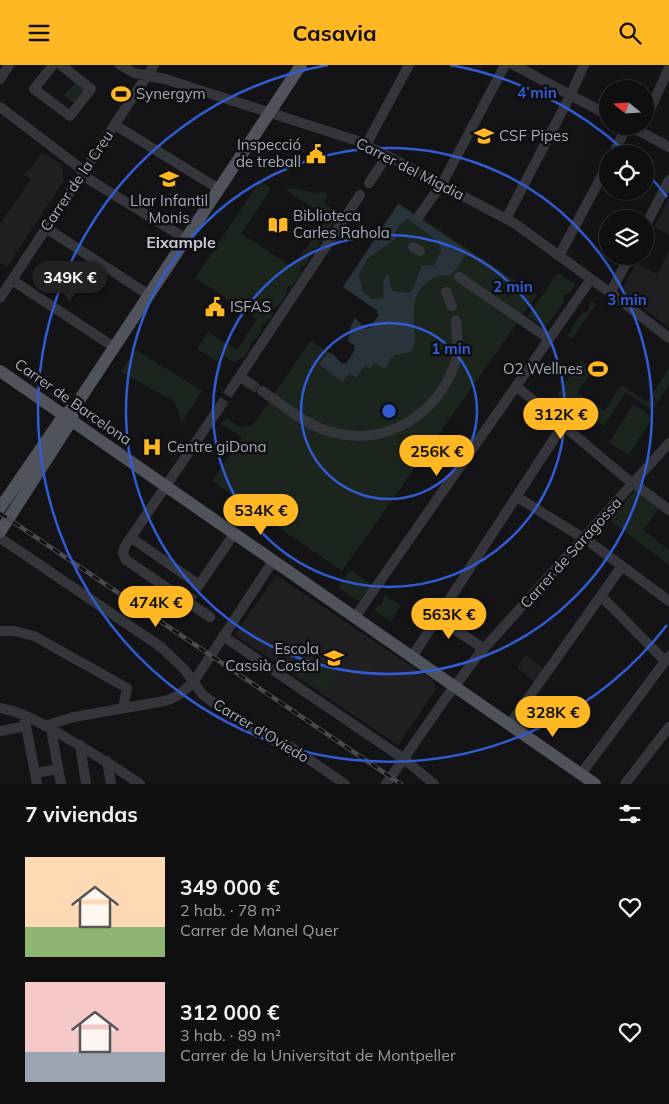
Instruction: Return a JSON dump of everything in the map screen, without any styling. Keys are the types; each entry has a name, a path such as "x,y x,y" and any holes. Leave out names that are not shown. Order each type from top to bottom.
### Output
{"main road":[{"path":"0,532 70,414 300,65"},
{"name":"Carrer de Barcelona","path":"0,371 70,414 166,487 595,784"},
{"path":"0,508 70,414"}],"street":[{"path":"0,79 9,65"},
{"path":"53,65 34,89 70,116 90,89 61,65"},
{"name":"Carrer del Migdia","path":"120,65 134,73 167,79 366,145 387,155 440,187 506,219 560,256 669,338"},
{"name":"Carrer de la Creu","path":"0,298 154,65"},
{"path":"366,145 409,65"},
{"path":"419,216 440,187 505,65"},
{"path":"514,65 599,110"},
{"path":"506,219 570,96 584,65"},
{"path":"654,100 669,68"},
{"path":"0,107 83,173 186,239"},
{"path":"115,125 219,189"},
{"path":"620,145 628,135"},
{"path":"649,135 669,147"},
{"path":"369,183 387,155"},
{"path":"560,256 599,181"},
{"path":"654,211 668,186"},
{"path":"230,391 360,195"},
{"path":"46,228 149,295"},
{"path":"610,293 625,265"},
{"path":"459,277 545,336"},
{"path":"355,617 591,279"},
{"path":"12,280 114,347"},
{"path":"446,292 452,306"},
{"path":"262,391 303,419 334,433 367,436 390,432 421,414 430,406 445,385 455,362 458,341 456,321"},
{"path":"240,377 249,383"},
{"path":"516,386 635,485 669,510"},
{"path":"210,617 126,559 123,553 125,547 216,411 223,421"},
{"path":"412,657 563,425"},
{"path":"435,440 447,448"},
{"name":"Carrer de Saragossa","path":"386,784 443,701 484,649 584,538 635,485 669,443"},
{"path":"517,497 584,538 669,601"},
{"path":"133,539 197,583 234,534"},
{"name":"Carrer d'Oviedo","path":"0,538 161,647 194,681 203,695 233,717 278,743 291,747 345,784"},
{"path":"48,727 68,719 175,698 194,681 273,561"},
{"path":"510,724 622,566"},
{"path":"581,774 667,659 601,596"},
{"path":"438,617 484,649"},
{"path":"0,631 14,631 34,636 127,688 123,708"},
{"path":"223,636 404,759 434,784"},
{"path":"0,708 18,711 48,727 107,761 140,784"},
{"path":"24,715 37,784"},
{"path":"64,736 68,719"},
{"path":"0,731 26,726"},
{"path":"48,727 61,784"},
{"path":"625,784 669,727"},
{"path":"80,745 86,784"},
{"path":"107,761 111,784"},
{"path":"35,773 58,769"}],"shaded area":[{"path":"76,82 86,90 75,104 64,95"},
{"path":"42,152 62,165 64,180 7,267 0,263 0,224 31,179 23,174 29,170"},
{"path":"260,181 271,189 241,234 293,267 327,218 285,189 329,194 324,203 341,214 334,214 335,220 329,231 323,232 324,237 317,248 312,249 312,254 306,265 300,267 301,274 292,286 287,287 287,293 278,306 273,308 273,314 261,325 262,331 250,343 250,348 244,358 236,363 223,355 218,362 197,349 208,332 237,350 257,319 195,278"},
{"path":"669,198 669,234 654,227"},
{"path":"399,203 537,295 342,571 212,481 242,437 221,424 226,418 240,427 253,425 311,340 342,364 346,364 355,350 355,346 348,341 350,328 355,318 366,329 368,327 369,329 379,314 377,313 378,311 343,287"},
{"path":"398,204 467,251 459,265 449,276 434,278 426,283 416,297 414,306 415,342 411,350 407,353 393,356 385,369 374,363 370,368 365,365 356,378 350,373 342,381 319,364 328,352 334,355 342,364 346,364 355,350 355,346 348,341 350,328 355,318 366,329 368,327 369,329 379,315 378,311 343,287","holes":["408,219 440,243 441,251 434,266 422,265 410,293 392,291 388,273 383,283 383,298 372,299 363,292 359,275 367,259 395,239 400,224"]},
{"path":"669,251 669,328 621,291 635,265 640,265 657,274"},
{"path":"558,273 576,285 564,296 564,302 545,328 528,316"},
{"path":"591,301 596,304 572,339 567,336 581,314 588,311"},
{"path":"136,350 202,391 182,422 174,401 121,372"},
{"path":"580,361 593,369 577,393 604,411 622,385 647,402 669,368 669,385 652,410 626,392 604,426 557,395"},
{"path":"633,404 653,417 629,455 609,443"},
{"path":"642,483 665,500 643,530 669,550 669,565 609,520"},
{"path":"350,570 372,585 359,601 338,587"},
{"name":"Escola Cassià Costal","path":"276,575 433,681 436,689 398,745 235,635"},
{"path":"384,595 401,605 391,621 373,610 382,604"},
{"path":"303,651 337,674 324,693 290,670"},
{"path":"526,655 545,669 535,682 517,668"}],"tunnel":[{"path":"249,383 262,391"},
{"path":"219,408 230,391"},
{"path":"188,602 199,585"}],"railway":[{"path":"0,513 401,784"}],"place":[{"name":"Synergym","path":"121,94"},
{"name":"CSF Pipes","path":"484,136"},
{"name":"Inspecció de treball","path":"316,154"},
{"name":"Llar Infantil Monis","path":"169,179"},
{"name":"Biblioteca Carles Rahola","path":"278,225"},
{"name":"ISFAS","path":"215,307"},
{"name":"O2 Wellnes","path":"598,369"},
{"name":"Centre giDona","path":"152,447"},
{"name":"Escola Cassià Costal","path":"334,658"}],"district":[{"name":"Eixample","path":"181,242"}]}
